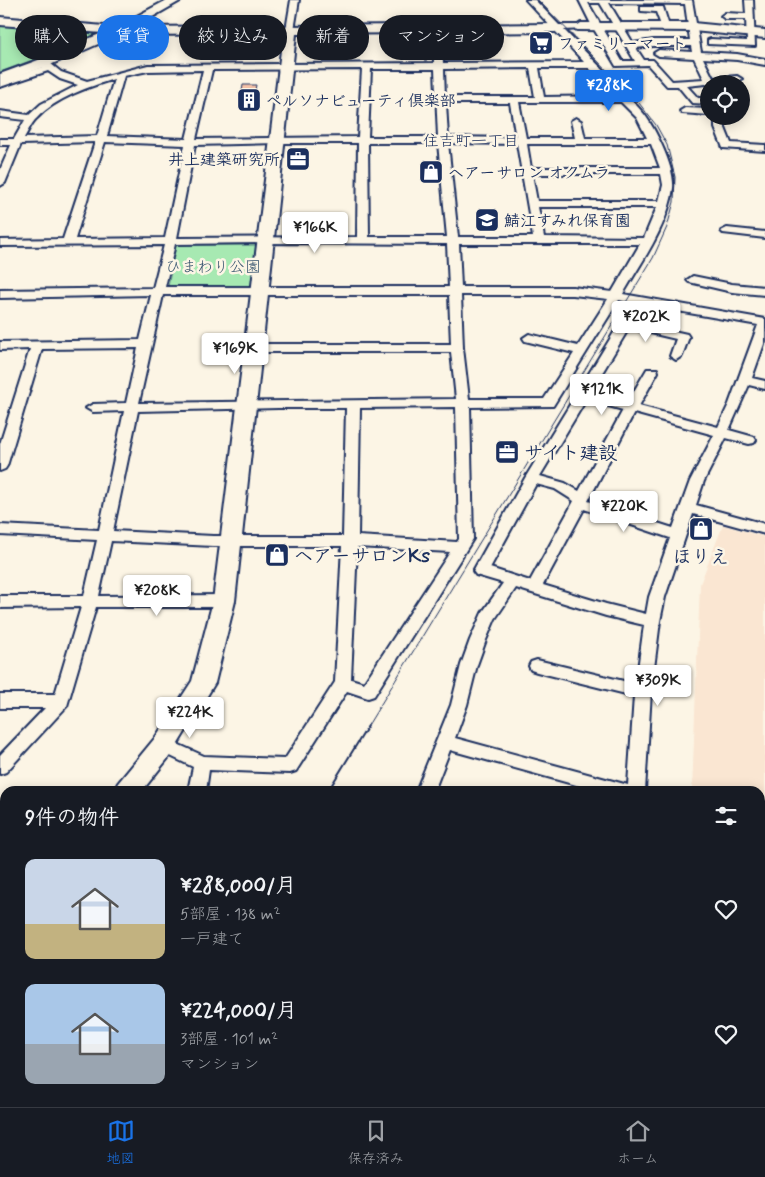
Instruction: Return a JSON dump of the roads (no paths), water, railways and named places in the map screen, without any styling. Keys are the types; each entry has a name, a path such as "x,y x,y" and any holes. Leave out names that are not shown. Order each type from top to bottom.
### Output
{"street":[{"path":"148,15 176,0"},
{"path":"132,786 164,745 203,683 224,601 268,240 290,30 296,0"},
{"path":"92,408 548,403 616,296 657,224 666,196 666,171 652,134 641,117 626,99 555,28 530,0"},
{"path":"689,4 641,0 583,0 619,64 650,62 670,84 700,82"},
{"path":"604,0 641,63"},
{"path":"641,0 643,9 660,9 689,4"},
{"path":"711,42 751,45 749,0"},
{"path":"689,4 697,54 707,75"},
{"path":"660,9 665,26"},
{"path":"725,16 750,17"},
{"path":"0,21 97,28"},
{"path":"504,28 563,29 618,25 665,26 765,34"},
{"path":"169,30 379,29"},
{"path":"0,84 97,41"},
{"path":"631,46 654,43 696,43"},
{"path":"659,53 737,57 765,62"},
{"path":"343,682 368,691 466,539 463,404 457,348 453,241 439,60"},
{"path":"0,78 46,65 68,78 87,84"},
{"path":"514,65 516,75"},
{"path":"534,65 540,99"},
{"path":"0,183 17,142 31,118 44,106 87,84 148,68 592,65"},
{"path":"362,242 363,140 367,66"},
{"path":"0,767 61,701 90,602 133,408 145,344 170,242 208,67"},
{"path":"68,242 115,97 120,74"},
{"path":"680,83 695,101 700,101"},
{"path":"442,100 626,99"},
{"path":"514,100 539,241"},
{"path":"685,111 700,112"},
{"path":"0,114 31,118"},
{"path":"576,121 580,140"},
{"path":"720,125 727,146 765,148"},
{"path":"559,129 561,140"},
{"path":"0,142 101,139 191,142 278,140 654,141"},
{"path":"526,170 666,171"},
{"path":"532,204 662,204"},
{"path":"727,231 765,235"},
{"path":"0,243 268,240 362,242 648,241"},
{"path":"694,280 732,288 765,291"},
{"path":"0,294 573,291 616,296 765,323 736,404 697,481 657,597 643,692 636,786"},
{"path":"640,300 532,478 481,571 532,588 652,621"},
{"path":"626,324 683,337 676,356"},
{"path":"529,338 582,351"},
{"path":"0,346 145,344"},
{"path":"0,466 37,346"},
{"path":"254,348 457,348"},
{"path":"532,588 652,372"},
{"path":"745,380 765,385"},
{"path":"582,395 631,410 721,431 749,440"},
{"path":"164,745 202,762 290,766 343,682 350,541 352,405"},
{"path":"532,478 560,486 581,501 678,535"},
{"path":"687,507 765,529"},
{"path":"0,530 232,541 350,541 461,547"},
{"path":"427,786 459,705 468,665 478,640 488,617 512,582"},
{"path":"0,602 224,601"},
{"path":"537,666 643,692"},
{"path":"0,701 61,701"},
{"path":"445,742 606,786"},
{"path":"198,786 202,762"}],"tram line":[{"path":"367,727 653,258 667,227 674,202 675,177 667,145 656,125 639,103 538,0"},
{"path":"331,786 368,726"}],"place":[{"name":"ファミリーマート","path":"541,43"},
{"name":"ペルソナビューティ倶楽部","path":"249,100"},
{"name":"井上建築研究所","path":"298,159"},
{"name":"ヘアーサロン オクムラ","path":"431,172"},
{"name":"鯖江すみれ保育園","path":"487,220"},
{"name":"サイト建設","path":"507,452"},
{"name":"ほりえ","path":"701,529"},
{"name":"ヘアーサロンKs","path":"277,555"}],"district":[{"name":"住吉町一丁目","path":"471,140"}],"park label":[{"name":"ひまわり公園","path":"213,266"}]}
